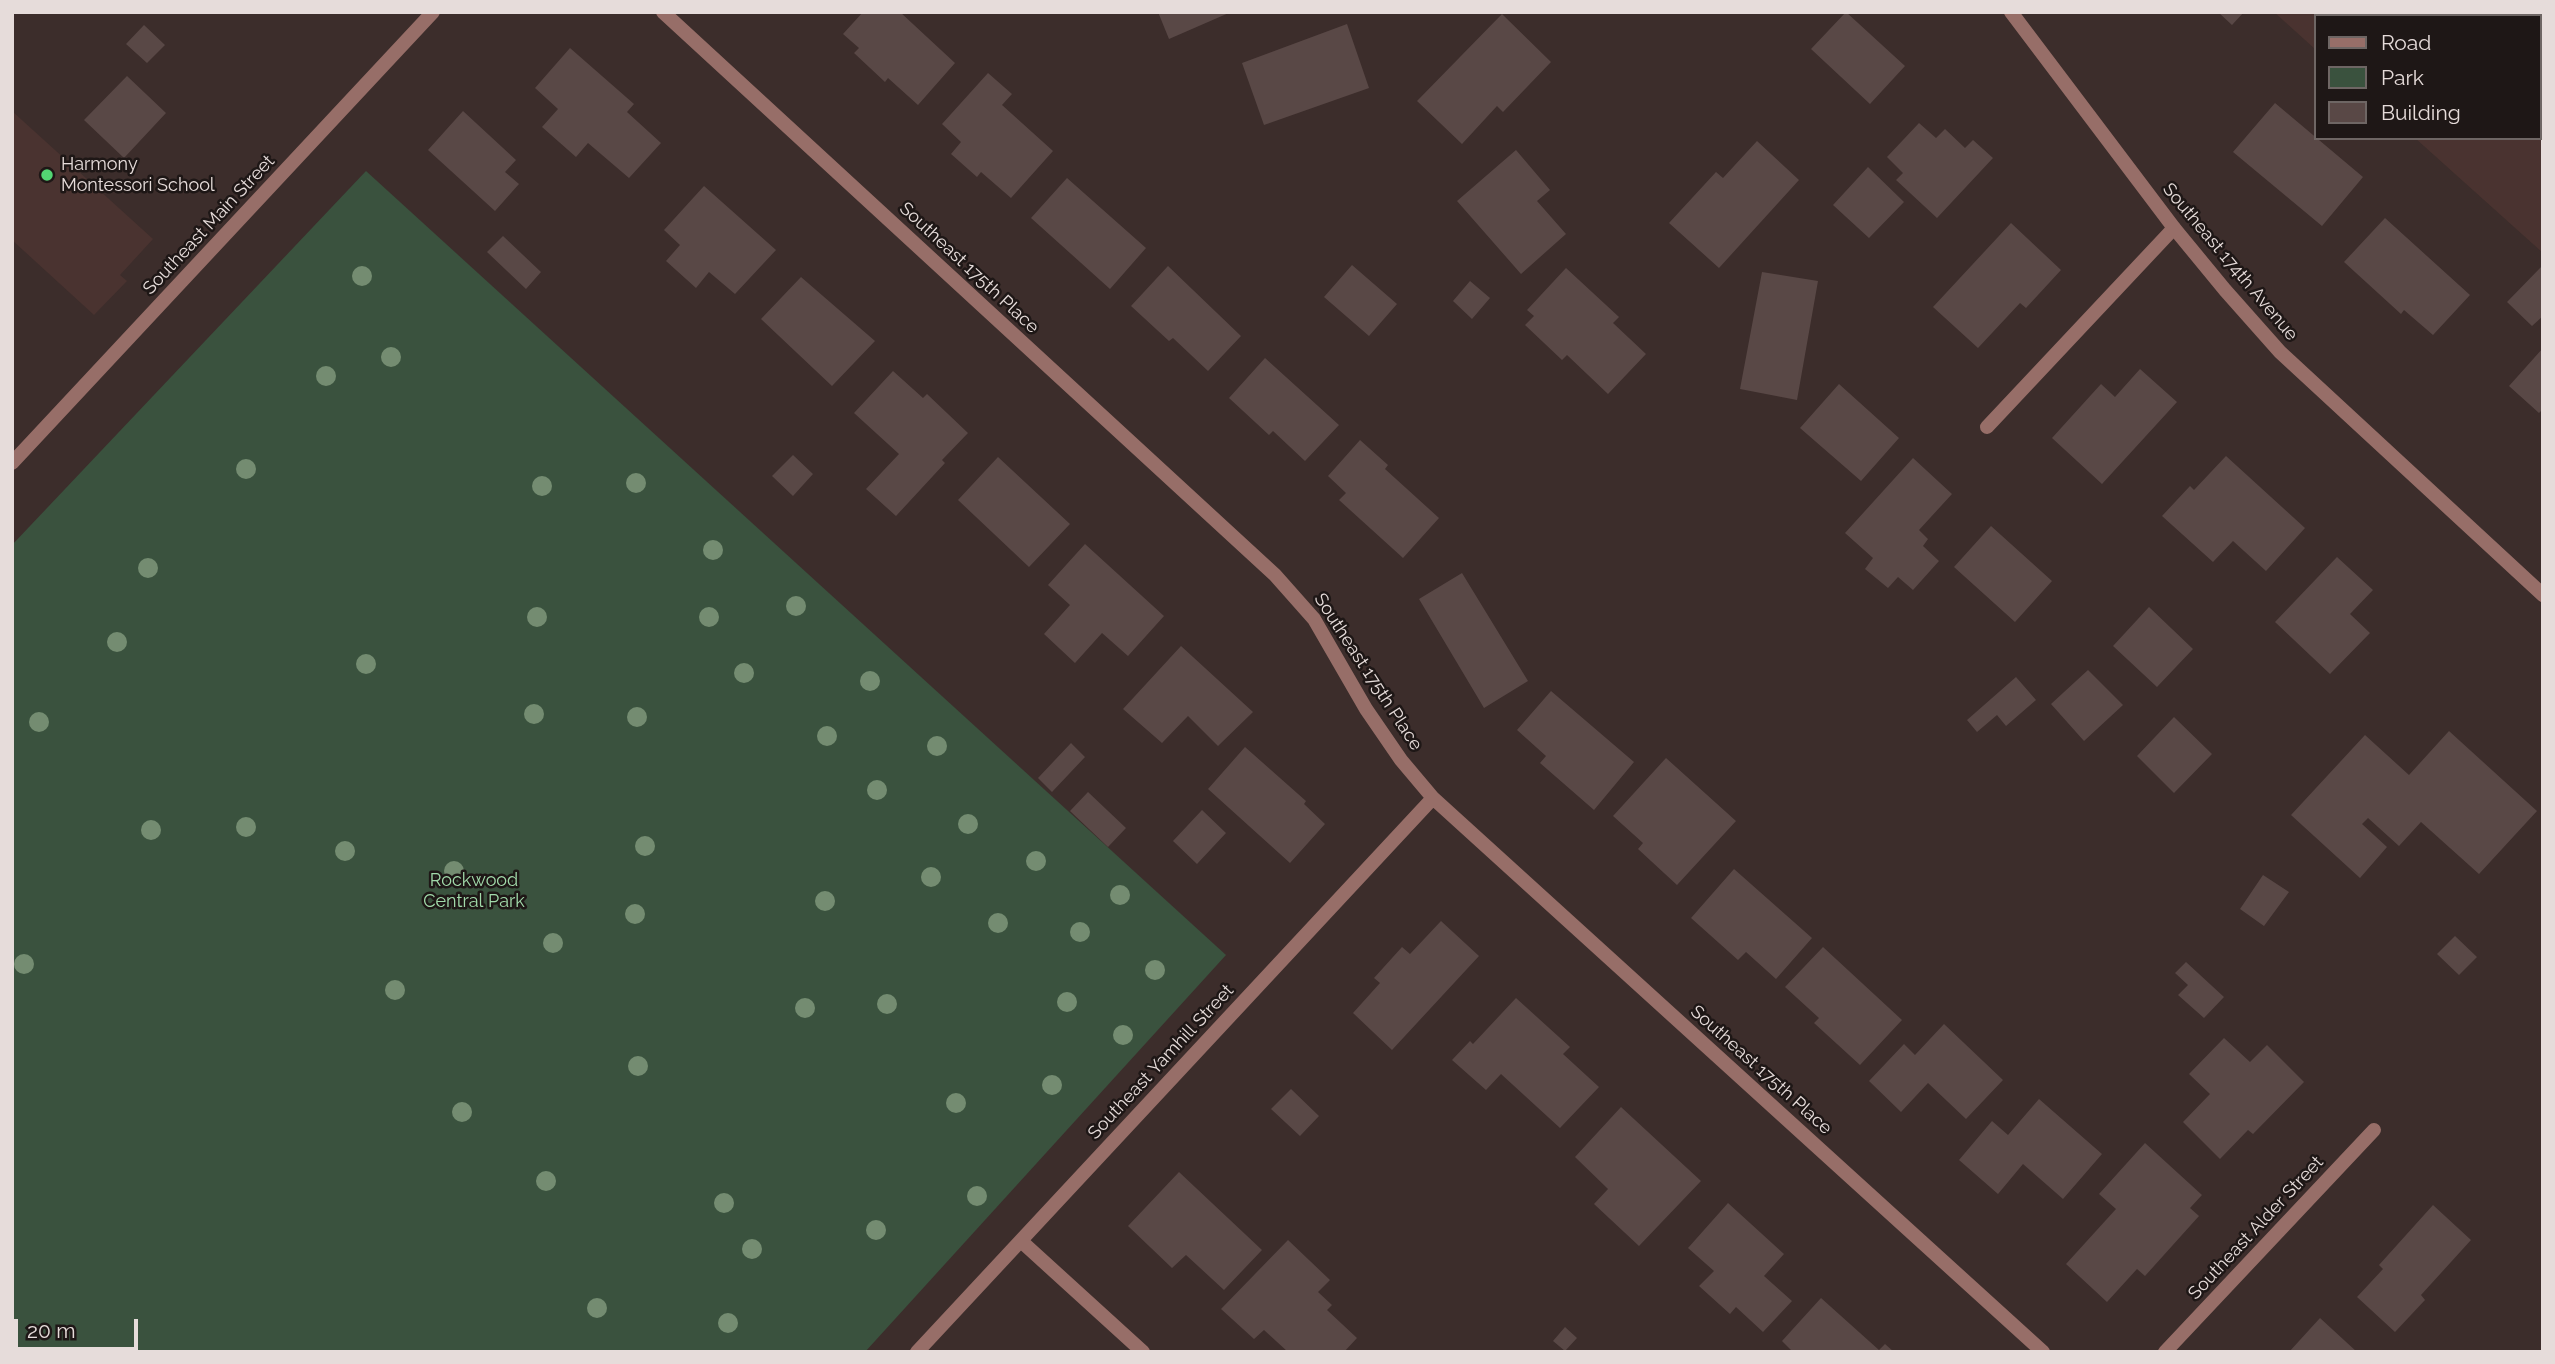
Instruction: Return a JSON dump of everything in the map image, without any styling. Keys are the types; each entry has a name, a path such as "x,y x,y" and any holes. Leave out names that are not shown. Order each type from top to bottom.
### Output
{"street":[{"name":"Southeast Main Street","path":"12,463 433,12"},
{"name":"Southeast 175th Place","path":"663,12 1275,575 1314,620 1366,709 1401,760 1433,798 2043,1352"},
{"name":"Southeast 174th Avenue","path":"2011,12 2174,228 2280,352 2543,595"},
{"path":"1987,427 2174,228"},
{"name":"Southeast Yamhill Street","path":"917,1352 1433,798"},
{"name":"Southeast Alder Street","path":"2165,1352 2374,1130"},
{"path":"1021,1241 1143,1352"}],"shaded area":[{"path":"2274,12 2543,12 2543,253 2417,140 2541,140 2541,14 2314,14 2314,48"},
{"name":"Harmony Montessori School","path":"12,111 153,239 120,275 127,281 94,315 12,240"}],"green space":[{"name":"Rockwood Central Park","path":"366,171 1226,955 865,1352 12,1352 12,545"}],"building":[{"path":"863,12 900,12 955,63 918,105 888,78 885,82 854,53 859,48 843,34"},
{"path":"1158,12 1231,12 1169,39"},
{"path":"1846,12 1905,66 1870,104 1811,49"},
{"path":"2218,12 2244,12 2232,25"},
{"path":"1502,14 1551,62 1503,112 1497,106 1462,144 1417,101"},
{"path":"1347,24 1369,88 1264,125 1242,63"},
{"path":"144,25 165,45 147,63 126,44"},
{"path":"570,48 634,104 627,112 661,143 629,178 588,143 576,157 542,127 558,109 535,88"},
{"path":"988,73 1012,94 1002,105 1053,151 1011,198 981,172 977,177 951,154 961,142 942,124"},
{"path":"127,76 166,113 124,158 84,120"},
{"path":"2275,103 2314,136 2314,140 2319,140 2363,177 2322,226 2233,152"},
{"path":"463,111 516,160 505,172 519,184 495,211 428,150"},
{"path":"1919,123 1936,138 1945,129 1965,148 1973,140 1993,158 1937,218 1896,180 1903,173 1887,157"},
{"path":"1757,141 1799,180 1719,268 1669,223 1716,172 1723,178"},
{"path":"1516,150 1550,190 1537,201 1566,234 1521,274 1457,201"},
{"path":"1868,167 1904,202 1869,238 1833,205"},
{"path":"1067,178 1146,248 1110,289 1031,218"},
{"path":"704,186 776,250 735,294 709,272 696,288 666,261 680,245 664,230"},
{"path":"2385,218 2470,295 2433,335 2404,310 2401,314 2344,262"},
{"path":"2011,223 2061,270 2026,308 2020,303 1978,348 1933,307"},
{"path":"503,236 541,272 526,289 487,252"},
{"path":"1352,265 1397,304 1369,336 1324,297"},
{"path":"1168,266 1241,336 1208,371 1173,338 1169,341 1131,306"},
{"path":"2542,266 2543,316 2532,326 2507,302"},
{"path":"1566,268 1619,317 1613,323 1646,354 1608,394 1567,355 1562,360 1525,325 1534,316 1527,310"},
{"path":"1762,272 1818,281 1797,400 1740,389"},
{"path":"801,277 875,341 832,386 761,319"},
{"path":"1470,281 1490,298 1472,319 1453,301"},
{"path":"2543,348 2543,409 2539,413 2509,386"},
{"path":"1265,358 1339,425 1305,461 1273,431 1269,435 1229,398"},
{"path":"2140,369 2177,402 2102,484 2052,438 2101,384 2115,397"},
{"path":"893,371 923,398 927,394 968,433 942,460 945,463 896,516 866,489 899,454 854,413"},
{"path":"1839,384 1899,438 1861,481 1800,428"},
{"path":"1360,440 1388,465 1385,469 1439,518 1403,558 1339,500 1346,493 1328,476"},
{"path":"793,455 813,474 793,496 772,476"},
{"path":"2226,456 2305,528 2266,571 2233,541 2213,562 2162,516 2190,486 2194,490"},
{"path":"998,457 1070,524 1029,567 958,500"},
{"path":"1913,458 1952,494 1919,530 1928,539 1923,546 1939,561 1913,590 1898,577 1888,588 1865,569 1873,558 1845,533"},
{"path":"1991,526 2052,581 2015,622 1954,567"},
{"path":"1085,544 1164,616 1128,656 1102,633 1075,663 1044,634 1070,605 1048,585"},
{"path":"2337,557 2373,590 2350,614 2370,633 2330,674 2275,622"},
{"path":"1462,573 1528,681 1484,708 1419,599"},
{"path":"2149,607 2193,649 2157,687 2113,646"},
{"path":"1181,646 1253,712 1218,746 1188,716 1162,743 1123,709"},
{"path":"2088,670 2123,705 2084,741 2051,704"},
{"path":"2016,677 2036,700 2006,726 1997,715 1977,732 1967,720"},
{"path":"1551,691 1634,762 1594,810 1540,763 1546,756 1517,730"},
{"path":"2174,717 2212,754 2174,793 2137,756"},
{"path":"2449,731 2537,811 2479,874 2421,822 2399,846 2368,818 2362,824 2387,847 2360,878 2291,815 2365,735 2409,775"},
{"path":"1071,743 1085,757 1052,792 1038,778"},
{"path":"1245,747 1306,801 1304,804 1325,824 1290,863 1208,789"},
{"path":"1666,758 1736,821 1677,885 1638,849 1643,843 1613,816"},
{"path":"1088,792 1126,828 1108,847 1070,811"},
{"path":"1202,810 1226,833 1197,864 1173,841"},
{"path":"1734,869 1812,938 1776,979 1746,952 1738,960 1691,918"},
{"path":"2263,875 2289,892 2264,926 2240,909"},
{"path":"1441,921 1479,956 1392,1050 1353,1013 1380,983 1374,978 1402,947 1410,954"},
{"path":"2455,936 2477,957 2459,975 2437,954"},
{"path":"1823,947 1902,1020 1860,1065 1814,1023 1819,1018 1785,987"},
{"path":"2186,962 2224,997 2204,1018 2178,995 2188,985 2175,973"},
{"path":"1516,998 1570,1047 1563,1054 1599,1087 1560,1128 1501,1074 1486,1090 1452,1060 1470,1041 1473,1044"},
{"path":"1944,1024 2003,1080 1966,1119 1928,1083 1901,1112 1869,1081 1904,1044 1915,1055"},
{"path":"2224,1038 2250,1062 2267,1045 2304,1082 2253,1134 2248,1130 2220,1159 2183,1122 2210,1094 2189,1074"},
{"path":"1291,1089 1319,1116 1300,1136 1271,1109"},
{"path":"2039,1099 2102,1154 2063,1199 2023,1164 1998,1194 1959,1160 1992,1121 2008,1135"},
{"path":"1621,1107 1701,1181 1639,1246 1594,1204 1608,1189 1575,1157"},
{"path":"2145,1143 2202,1195 2190,1208 2199,1216 2145,1276 2137,1269 2107,1302 2066,1264 2116,1209 2099,1194"},
{"path":"1179,1172 1262,1250 1224,1290 1186,1255 1172,1268 1128,1226"},
{"path":"1728,1203 1784,1254 1764,1276 1792,1301 1763,1332 1736,1307 1730,1314 1699,1286 1714,1271 1688,1248"},
{"path":"2433,1205 2471,1240 2421,1295 2425,1300 2395,1332 2357,1297 2383,1269 2379,1265"},
{"path":"1288,1240 1330,1280 1318,1292 1332,1305 1327,1310 1357,1338 1344,1352 1288,1352 1264,1330 1254,1339 1221,1309"},
{"path":"1821,1298 1879,1350 1885,1344 1894,1352 1793,1352 1782,1341"},
{"path":"2320,1318 2357,1352 2289,1352"},
{"path":"1565,1327 1577,1338 1565,1351 1553,1341"}],"place":[{"name":"Harmony Montessori School","path":"47,175"}]}
